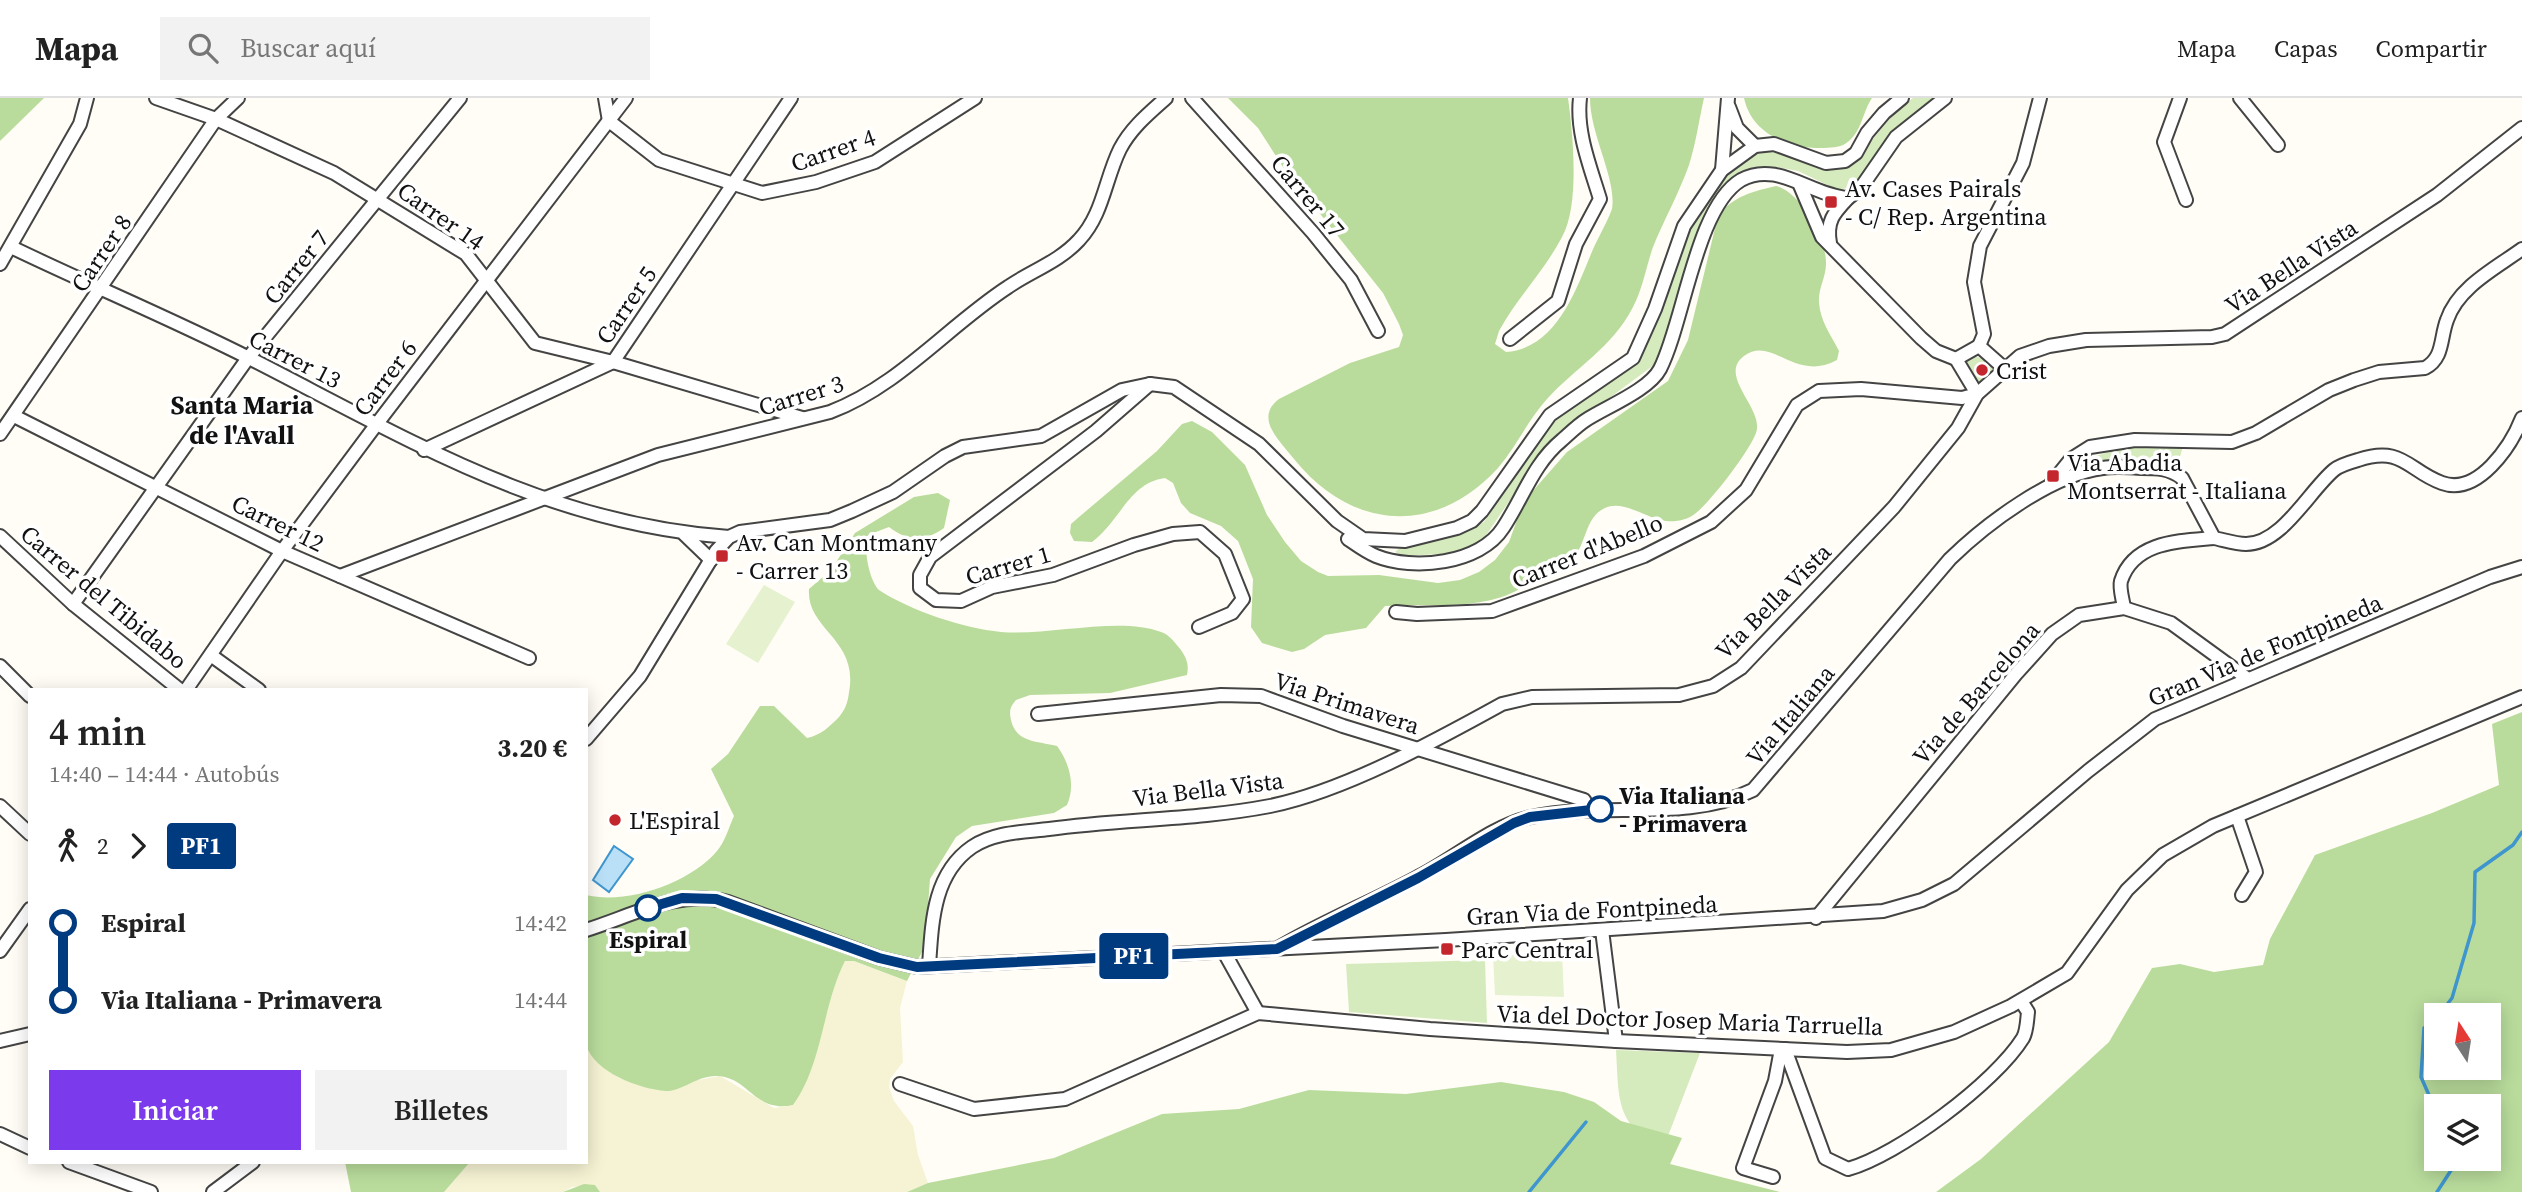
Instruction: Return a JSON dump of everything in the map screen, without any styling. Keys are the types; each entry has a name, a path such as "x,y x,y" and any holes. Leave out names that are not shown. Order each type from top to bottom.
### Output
{"street":[{"path":"0,264 80,124 87,98"},
{"name":"Carrer 14","path":"156,98 216,119 334,173 467,254 536,343 613,362 803,419"},
{"name":"Carrer 8","path":"0,434 216,119 238,98"},
{"name":"Carrer 7","path":"73,604 248,358 460,98"},
{"path":"605,98 609,121"},
{"name":"Carrer 6","path":"188,688 282,551 626,98"},
{"name":"Carrer 5","path":"424,450 613,362 791,98"},
{"name":"Carrer 4","path":"609,121 659,160 762,193 816,182 874,162 975,98"},
{"name":"Carrer 3","path":"340,576 658,455 803,419 855,403 926,352 1007,287 1053,261 1080,240 1101,204 1119,151 1132,129 1166,98"},
{"name":"Carrer 17","path":"1192,98 1313,233 1351,280 1378,331"},
{"path":"1510,340 1558,300 1576,244 1600,199 1582,136 1578,114 1580,98"},
{"path":"1150,384 1174,387 1259,444 1314,500 1351,532 1376,542 1405,541 1457,528 1472,521 1490,501 1550,415 1633,358 1656,309 1685,226 1722,170 1755,146 1774,144 1826,163 1845,161 1856,153 1867,133 1884,113 1902,98"},
{"path":"1830,243 1828,225 1831,216 1860,189 1896,137 1945,98"},
{"path":"1956,359 1979,346 1984,334 1974,282 1980,246 2023,163 2040,98"},
{"path":"2180,98 2164,142 2186,200"},
{"path":"2240,98 2278,145"},
{"path":"1728,101 1737,128 1755,146"},
{"path":"1722,170 1728,101"},
{"name":"Via Bella Vista","path":"929,966 932,922 942,882 962,855 987,838 1118,820 1178,818 1268,806 1309,797 1502,704 1532,697 1679,695 1713,686 1741,668 1894,507 1958,428 1977,394 2020,356 2049,346 2086,340 2212,337 2225,334 2437,195 2522,128"},
{"path":"1314,500 1327,520 1346,538 1376,556 1401,562 1444,560 1469,555 1489,544 1503,529 1522,490 1551,449 1585,421 1630,395 1659,371 1681,314 1697,253 1726,194 1741,180 1776,174 1822,194 1848,198"},
{"path":"1800,183 1815,223 1830,243 1864,283 1920,338 1936,351 1956,359 1977,394"},
{"name":"Carrer 13","path":"11,247 248,358 424,450 538,499 684,534 729,537 753,529 830,520 893,492 945,456 963,447 1041,436 1122,390 1150,384"},
{"path":"2045,490 2071,459 2090,447 2134,440 2232,442 2256,433 2329,390 2354,380 2379,372 2425,369 2439,355 2446,320 2461,296 2522,249"},
{"path":"1979,346 2005,369"},
{"name":"Carrer 1","path":"1150,384 1096,431 930,557 920,575 920,588 936,600 961,601 992,587 1053,575 1134,545 1173,534 1200,532 1225,554 1243,599 1232,613 1199,627"},
{"name":"Carrer d'Abello","path":"1396,612 1417,614 1492,611 1635,560 1711,522 1746,490 1797,405 1819,391 1861,389 1962,398 1977,394"},
{"name":"Carrer 12","path":"14,416 282,551 529,658"},
{"path":"2124,608 2120,583 2135,556 2164,544 2214,538 2247,544 2270,536 2308,500 2335,469 2360,459 2386,454 2411,463 2443,483 2461,483 2491,470 2515,435 2522,418"},
{"path":"2045,490 2102,468 2163,468 2182,478 2214,538"},
{"name":"Via Italiana","path":"1277,949 1418,878 1514,823 1530,817 1589,809 1696,805 1737,797 1753,790 1950,559 1978,533 2045,490"},
{"path":"684,534 711,561"},
{"name":"Carrer del Tibidabo","path":"0,536 73,604 178,688"},
{"path":"588,737 640,676 711,561 729,537"},
{"name":"Gran Via de Fontpineda","path":"588,928 673,900 702,897 728,902 879,958 904,965 929,966 1277,949 1883,912 1937,894 1969,872 2143,726 2490,577 2522,567"},
{"name":"Via de Barcelona","path":"1816,918 2052,634 2079,615 2124,608 2171,623 2248,679"},
{"path":"212,656 256,688"},
{"path":"0,666 28,694"},
{"name":"Via Primavera","path":"1038,714 1221,695 1261,696 1343,726 1584,800 1589,809"},
{"name":"Via del Doctor Josep Maria Tarruella","path":"900,1084 974,1110 1065,1099 1258,1013 1430,1029 1616,1041 1783,1049 1891,1050 1954,1032 2021,1000 2067,972 2127,890 2164,855 2237,816 2522,697"},
{"path":"0,806 28,833"},
{"path":"2237,816 2256,872 2242,895"},
{"path":"0,951 28,912"},
{"path":"1602,930 1616,1041"},
{"path":"1224,952 1258,1013"},
{"path":"1783,1049 1825,1158 1848,1169 1872,1162 1903,1143 1992,1075 2024,1036 2028,1012 2021,1000"},
{"path":"0,1041 28,1034"},
{"path":"1773,1177 1744,1168 1775,1081 1783,1049"},
{"path":"0,1134 28,1147"},
{"path":"76,1164 151,1192"},
{"path":"213,1192 250,1164"}],"shaded area":[{"path":"845,961 854,961 907,981 900,1008 903,1062 890,1079 889,1087 894,1101 913,1126 918,1155 928,1183 907,1192 600,1192 595,1185 572,1187 563,1192 444,1192 468,1164 588,1164 588,1047 603,1066 619,1078 676,1089 692,1081 720,1076 774,1108 793,1105 806,1081 837,978"}],"green space":[{"path":"0,98 44,98 0,141"},
{"path":"1228,98 1568,98 1574,169 1568,223 1555,249 1499,331 1495,344 1506,352 1538,341 1560,317 1570,302 1612,209 1611,184 1594,127 1590,98 1704,98 1689,165 1653,247 1636,300 1615,334 1547,399 1498,468 1473,490 1448,506 1421,514 1394,516 1367,511 1341,500 1317,483 1294,459 1272,429 1269,414 1279,399 1350,363 1399,347 1403,335 1383,293 1283,167 1258,128"},
{"path":"1744,98 1872,98 1860,126 1849,141 1837,147 1811,148 1786,142 1764,130 1748,111"},
{"path":"1913,98 1934,98 1888,139 1863,179 1852,187 1838,190 1798,171 1777,167 1738,176 1679,301 1654,365 1585,416 1543,452 1478,547 1457,553 1405,556 1395,552 1402,546 1451,537 1484,522 1553,421 1630,369 1640,357 1689,233 1707,200 1727,173 1749,155 1774,149 1847,167 1894,114"},
{"path":"1776,186 1794,197 1803,207 1822,243 1826,264 1819,297 1820,309 1826,328 1839,351 1837,360 1822,366 1809,366 1764,351 1754,351 1744,356 1737,364 1736,373 1738,383 1754,414 1756,433 1746,452 1720,487 1703,507 1689,517 1666,521 1619,506 1605,508 1593,518 1571,560 1542,573 1516,591 1468,604 1385,606 1366,628 1325,635 1304,649 1292,652 1262,643 1251,627 1253,579 1238,541 1221,526 1190,513 1181,503 1173,483 1165,478 1142,487 1092,542 1074,541 1070,533 1071,524 1157,451 1182,424 1192,421 1212,432 1245,465 1267,515 1285,542 1301,561 1318,572 1328,576 1379,575 1438,583 1460,580 1479,572 1495,560 1509,542 1524,501 1567,452 1668,381 1688,340 1718,216 1737,199"},
{"path":"1965,358 1983,358 1997,368 1982,384 1974,378"},
{"path":"2183,446 2178,464 2114,461 2072,470 2073,463 2125,447"},
{"path":"938,493 950,500 944,528 923,538 910,538 889,527 868,535 868,564 872,579 879,590 922,611 986,630 1020,632 1125,626 1161,632 1183,653 1188,665 1187,675 1110,693 1030,695 1016,700 1010,714 1018,733 1029,740 1057,746 1065,759 1071,782 1067,805 1054,813 972,826 956,837 930,879 925,946 907,981 854,961 845,961 831,997 811,1072 793,1105 769,1104 737,1082 717,1076 666,1091 644,1087 620,1078 599,1064 588,1049 588,895 620,897 657,889 691,873 717,851 734,816 711,769 728,754 760,706 774,706 807,738 821,733 839,717 848,699 850,674 847,659 815,615 810,603 809,589 831,570 855,533 914,497"},
{"path":"764,585 795,602 758,663 726,644"},
{"path":"2522,712 2522,1192 1936,1192 1981,1159 2109,1042 2152,968 2180,964 2214,972 2263,965 2270,939 2315,855 2432,813 2499,785 2492,724"},
{"path":"1562,953 1564,997 1495,995 1493,956"},
{"path":"1485,960 1487,1023 1349,1012 1346,964"},
{"path":"1616,1050 1700,1053 1663,1149 1647,1140 1628,1120 1620,1097"},
{"path":"1501,1082 1564,1092 1594,1102 1621,1121 1682,1138 1670,1164 1780,1192 907,1192 928,1183 1054,1158 1162,1114 1239,1109 1309,1090 1406,1094"},
{"path":"345,1164 468,1164 444,1192 351,1192"},
{"path":"584,1184 595,1185 600,1192 563,1192"}],"water":[{"path":"614,846 633,859 609,892 593,880"}],"waterway":[{"path":"2448,1003 2452,998 2474,923 2475,872 2513,845 2522,832"},
{"path":"2424,1028 2421,1077 2428,1094"},
{"path":"1529,1192 1586,1122"},
{"path":"2437,1192 2451,1171"}],"bus line":[{"name":"PF1","path":"648,908 682,898 716,899 879,958 917,967 1277,949 1303,933 1418,878 1514,823 1530,817 1600,809"}],"place":[{"name":"Av. Cases Pairals - C/ Rep. Argentina","path":"1831,202"},
{"name":"Crist","path":"1982,370"},
{"name":"Via Abadia Montserrat - Italiana","path":"2053,476"},
{"name":"Av. Can Montmany - Carrer 13","path":"722,556"},
{"name":"Via Italiana - Primavera","path":"1600,809"},
{"name":"L'Espiral","path":"615,820"},
{"name":"Espiral","path":"648,908"},
{"name":"Parc Central","path":"1447,949"}],"district":[{"name":"Santa Maria de l'Avall","path":"242,420"}]}
